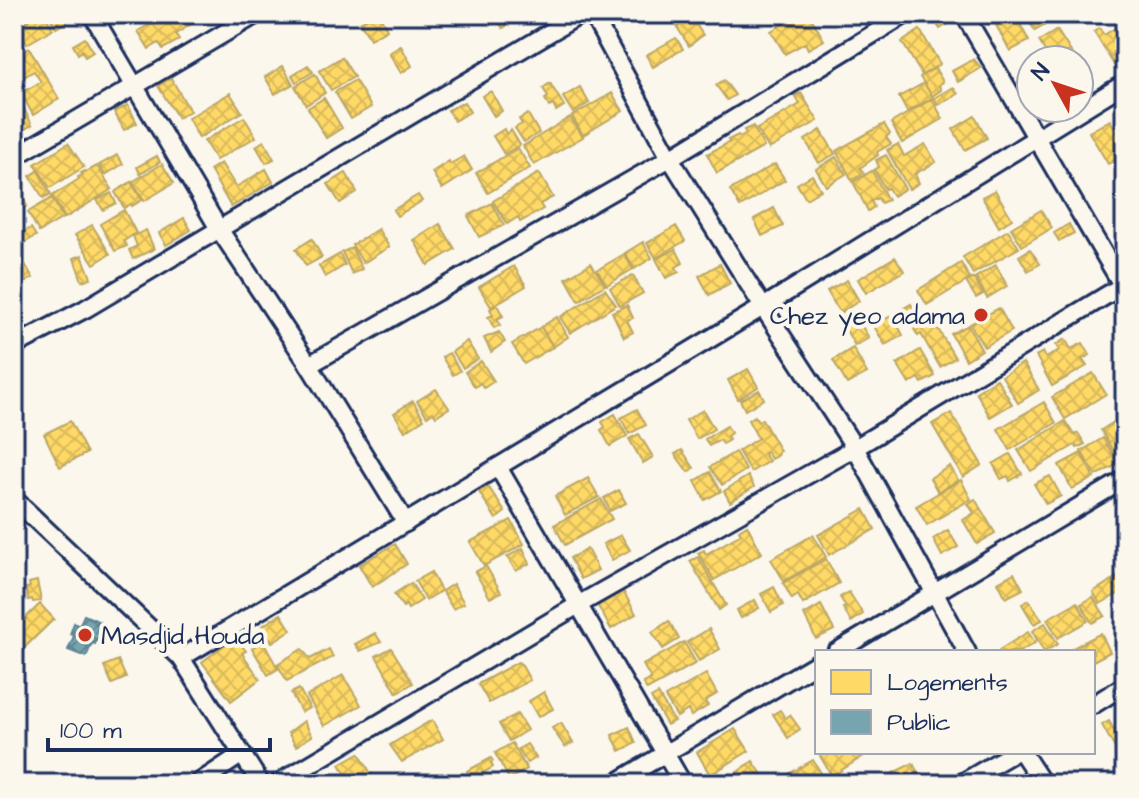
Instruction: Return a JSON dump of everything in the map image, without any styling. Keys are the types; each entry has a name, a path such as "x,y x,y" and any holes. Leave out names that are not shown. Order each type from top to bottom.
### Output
{"street":[{"path":"92,14 219,229 309,365 406,523"},
{"path":"14,157 257,14"},
{"path":"14,346 85,309 581,14"},
{"path":"592,14 670,158 855,448 966,650"},
{"path":"309,365 670,158 906,14"},
{"path":"277,784 578,605 855,448 1124,286 964,14"},
{"path":"181,658 763,307 1125,83"},
{"path":"498,467 683,784"},
{"path":"839,650 1125,479"},
{"path":"14,499 181,658 261,784"},
{"path":"614,784 815,664"},
{"path":"1095,704 1125,685"},
{"path":"197,784 242,754"},
{"path":"960,784 1012,754"},
{"path":"1023,754 1043,784"}],"building: Logements":[{"path":"44,14 53,29 27,44 17,27"},
{"path":"48,14 70,14 73,18 56,28"},
{"path":"168,14 188,14 193,23 176,34 179,40 163,49 159,43 149,49 138,31"},
{"path":"379,14 387,29 370,39 360,22"},
{"path":"493,14 513,14 516,19 503,28"},
{"path":"809,14 824,40 808,49 805,43 785,54 771,31 791,19 789,15"},
{"path":"939,14 949,14 953,21 940,29 933,18"},
{"path":"990,14 1015,14 1029,41 1015,44 1015,48 1010,51"},
{"path":"1048,14 1052,21 1035,31 1025,15"},
{"path":"691,17 703,35 689,46 677,27"},
{"path":"1117,27 1125,40 1125,55 1114,65 1094,32 1099,28 1104,35"},
{"path":"920,30 940,64 922,75 902,42"},
{"path":"1057,30 1066,44 1041,44 1039,41"},
{"path":"85,38 93,52 85,57 82,51 78,54 73,45"},
{"path":"676,38 683,49 653,67 646,55"},
{"path":"401,46 412,66 401,73 389,53"},
{"path":"29,48 59,99 33,115 21,93 41,82 34,71 14,83 14,56"},
{"path":"342,57 354,77 331,90 319,71"},
{"path":"974,59 981,68 958,82 952,71"},
{"path":"308,65 313,72 296,82 292,75"},
{"path":"283,66 293,84 275,94 265,77"},
{"path":"935,68 943,82 939,85 941,90 932,96 920,77"},
{"path":"315,74 325,93 306,105 295,86"},
{"path":"171,78 190,111 178,118 158,86"},
{"path":"355,80 371,107 351,119 335,92"},
{"path":"724,80 735,95 727,100 716,85"},
{"path":"550,83 564,106 556,111 553,105 549,107 545,99 548,97 543,88"},
{"path":"924,83 933,98 907,112 899,97"},
{"path":"580,87 589,103 573,113 563,97"},
{"path":"953,87 958,94 938,105 934,98"},
{"path":"491,91 502,111 494,116 482,96"},
{"path":"230,93 242,112 199,138 188,118"},
{"path":"612,93 623,111 583,135 572,116"},
{"path":"801,93 818,121 769,149 757,129 800,104 795,96"},
{"path":"18,96 32,125 14,135 14,98"},
{"path":"324,98 342,128 326,138 308,108"},
{"path":"932,99 943,119 902,143 891,123"},
{"path":"464,102 470,112 454,121 448,110"},
{"path":"128,105 137,123 124,130 114,112"},
{"path":"528,114 539,133 524,142 515,128 522,124 519,119"},
{"path":"975,116 987,138 965,150 953,129"},
{"path":"244,117 256,137 216,160 204,141"},
{"path":"570,117 583,137 534,165 523,146"},
{"path":"1110,120 1125,145 1125,154 1108,164 1089,132"},
{"path":"884,124 890,134 886,137 891,144 877,152 878,155 860,168 864,173 852,180 836,151"},
{"path":"753,126 764,147 717,173 707,154 730,142 728,140 746,134 744,130"},
{"path":"504,129 506,134 511,130 520,145 504,154 493,136"},
{"path":"821,130 835,154 819,163 805,140"},
{"path":"264,141 274,159 266,163 256,146"},
{"path":"68,143 84,167 50,188 35,164"},
{"path":"898,144 904,156 925,144 936,162 915,174 919,183 909,189 887,150"},
{"path":"518,148 530,168 488,193 476,173"},
{"path":"117,155 123,164 105,175 99,165"},
{"path":"886,155 905,189 893,196 874,170 879,167 876,160"},
{"path":"157,156 160,162 140,174 137,167"},
{"path":"464,156 472,170 442,189 432,172"},
{"path":"836,157 846,174 826,186 816,169"},
{"path":"221,163 236,187 266,169 273,182 231,207 210,170"},
{"path":"162,164 174,183 144,201 132,182"},
{"path":"775,164 785,180 740,207 730,190"},
{"path":"97,166 112,189 65,218 52,196 79,179 83,175 81,173"},
{"path":"38,171 51,194 43,198 30,176"},
{"path":"872,171 888,200 881,203 878,198 871,201 874,207 868,211 853,182"},
{"path":"346,173 357,192 340,203 328,184"},
{"path":"539,173 553,197 540,204 543,209 520,222 518,217 507,224 493,201"},
{"path":"812,175 821,190 806,199 797,184"},
{"path":"131,182 142,200 124,208 115,192"},
{"path":"995,190 1012,219 999,227 982,197"},
{"path":"20,192 27,206 21,209 24,214 14,220 14,195"},
{"path":"111,193 116,203 103,210 97,200"},
{"path":"418,195 422,201 397,216 393,210"},
{"path":"52,198 63,218 39,232 28,212"},
{"path":"492,203 504,225 479,237 468,216"},
{"path":"774,208 783,226 762,236 754,219"},
{"path":"124,210 136,233 124,241 127,246 115,251 100,224"},
{"path":"1041,210 1052,228 1022,246 1011,228"},
{"path":"184,218 191,230 166,245 159,233"},
{"path":"440,224 455,249 428,265 414,240"},
{"path":"1069,224 1074,233 1059,241 1054,233"},
{"path":"92,225 110,254 94,264 75,235"},
{"path":"676,226 685,241 656,258 647,243"},
{"path":"31,228 36,236 17,247 14,238"},
{"path":"378,229 389,247 363,263 352,245"},
{"path":"146,230 154,249 133,259 129,250 137,246 133,236"},
{"path":"1008,230 1019,248 973,274 963,257"},
{"path":"312,239 322,257 306,266 296,249"},
{"path":"643,242 652,258 634,269 625,253"},
{"path":"352,248 362,269 352,274 342,252"},
{"path":"676,249 683,263 676,267 679,272 666,278 656,259"},
{"path":"1030,249 1040,264 1028,271 1019,256"},
{"path":"14,250 33,278 14,289"},
{"path":"340,254 345,265 325,277 319,266"},
{"path":"624,254 633,269 607,285 597,270"},
{"path":"82,255 91,278 82,281 74,258"},
{"path":"895,257 904,271 866,293 858,279"},
{"path":"591,263 605,285 579,301 566,278"},
{"path":"961,263 970,279 927,305 918,290"},
{"path":"720,264 730,283 709,295 699,276"},
{"path":"996,265 1007,286 987,298 976,277"},
{"path":"514,266 526,286 491,307 479,287"},
{"path":"633,275 643,293 620,306 610,288"},
{"path":"974,278 983,294 976,298 966,282"},
{"path":"847,280 859,301 840,313 827,291"},
{"path":"605,289 616,305 570,333 560,317"},
{"path":"911,304 916,313 897,324 903,335 885,345 874,326"},
{"path":"497,305 503,316 497,319 500,325 494,328 488,317 493,315 490,309"},
{"path":"627,305 633,318 627,320 633,332 624,337 612,312"},
{"path":"999,308 1012,331 984,347 970,324"},
{"path":"928,312 955,358 940,367 921,334 918,336 910,322"},
{"path":"557,317 568,337 553,347 541,327"},
{"path":"858,320 869,338 855,346 845,328"},
{"path":"968,325 982,350 966,360 951,334"},
{"path":"541,327 553,347 524,364 512,344"},
{"path":"499,332 505,342 491,352 484,338"},
{"path":"1065,339 1071,349 1083,343 1090,355 1082,359 1087,366 1052,386 1036,356 1043,352 1046,358 1059,350 1056,345"},
{"path":"467,341 478,359 463,368 452,352"},
{"path":"853,348 867,373 847,384 833,360"},
{"path":"920,350 935,376 922,383 919,378 909,384 897,364"},
{"path":"449,353 460,371 453,375 442,357"},
{"path":"481,361 494,381 484,388 480,383 475,387 465,372"},
{"path":"1023,363 1039,390 1018,403 1002,376"},
{"path":"748,369 758,387 738,399 728,380"},
{"path":"1093,373 1106,394 1065,419 1052,397"},
{"path":"997,379 1012,404 990,417 976,392"},
{"path":"436,389 449,408 436,416 433,412 427,416 417,401"},
{"path":"759,390 764,399 745,410 740,400"},
{"path":"413,401 424,419 405,431 394,413"},
{"path":"1044,402 1056,423 1010,450 998,429"},
{"path":"637,409 646,425 629,434 621,418"},
{"path":"703,410 714,429 697,439 686,420"},
{"path":"951,413 982,465 963,477 932,424"},
{"path":"615,414 627,436 610,446 601,430 605,427 602,422"},
{"path":"755,416 758,421 762,419 780,451 771,459 767,452 764,454 769,461 751,472 738,451 758,438 748,420"},
{"path":"1119,419 1125,429 1125,462 1120,464 1101,430"},
{"path":"70,421 87,453 60,467 44,434"},
{"path":"1065,421 1085,444 1077,448 1075,445 1031,471 1018,450"},
{"path":"727,426 731,433 727,436 729,440 723,444 720,440 709,446 705,439"},
{"path":"639,434 653,457 643,463 629,439"},
{"path":"1103,438 1118,464 1096,476 1081,451"},
{"path":"682,450 694,468 688,472 675,454"},
{"path":"735,452 746,470 722,485 710,467"},
{"path":"1081,453 1094,478 1072,489 1059,465"},
{"path":"1010,454 1022,474 1010,481 1008,476 1001,479 993,464"},
{"path":"950,466 958,480 938,492 930,478"},
{"path":"710,472 721,491 705,500 695,481"},
{"path":"748,476 754,487 730,502 724,491"},
{"path":"1050,476 1061,496 1046,504 1034,484"},
{"path":"588,478 599,497 565,515 555,496"},
{"path":"961,480 971,499 927,525 916,506"},
{"path":"488,486 505,512 496,519 479,492"},
{"path":"619,490 626,503 610,511 604,498"},
{"path":"601,499 612,519 565,545 554,525"},
{"path":"975,499 995,533 977,544 963,520 974,513 968,504"},
{"path":"864,509 875,529 829,555 818,535"},
{"path":"511,520 524,544 484,566 470,542"},
{"path":"747,525 762,553 714,580 698,553 704,550 706,554 741,534 739,530"},
{"path":"948,530 958,547 942,556 933,539"},
{"path":"621,535 630,550 612,560 603,544"},
{"path":"813,535 826,557 784,581 771,559"},
{"path":"395,544 407,564 372,587 359,565"},
{"path":"523,548 530,563 516,571 507,557"},
{"path":"587,549 598,570 581,579 570,558"},
{"path":"698,557 726,605 719,610 690,561"},
{"path":"826,559 839,583 803,604 798,595 792,599 783,583"},
{"path":"486,566 501,592 490,598 475,572"},
{"path":"431,572 441,591 426,600 415,581"},
{"path":"1014,573 1023,589 1006,598 998,582"},
{"path":"1117,577 1125,590 1100,604 1093,592"},
{"path":"37,581 41,601 33,602 32,599 28,600 26,588 30,587 29,583"},
{"path":"411,583 422,600 408,609 394,594"},
{"path":"453,584 464,603 453,609 442,591"},
{"path":"774,587 783,605 771,612 761,594"},
{"path":"623,591 636,614 611,629 598,606"},
{"path":"849,592 863,614 851,622 840,597"},
{"path":"1093,597 1105,616 1092,623 1081,604"},
{"path":"755,600 759,608 741,618 737,610"},
{"path":"1029,600 1042,620 1034,624 1022,604"},
{"path":"1077,602 1088,621 1058,638 1047,619"},
{"path":"40,604 54,619 19,653 14,648 14,629"},
{"path":"821,605 834,630 816,639 804,615"},
{"path":"281,614 291,630 272,642 262,626"},
{"path":"669,621 679,639 663,649 652,632"},
{"path":"1045,623 1058,644 1043,650 1032,631"},
{"path":"709,629 720,649 699,661 687,642"},
{"path":"1028,632 1035,643 1023,650 999,650"},
{"path":"375,633 381,642 360,651 355,644"},
{"path":"1101,633 1110,652 1095,660 1095,650 1069,650"},
{"path":"235,637 260,679 231,701 202,662"},
{"path":"263,641 278,669 268,675 252,648"},
{"path":"684,642 696,663 647,690 643,683 651,679 643,665"},
{"path":"391,648 413,683 397,693 376,656"},
{"path":"302,649 310,659 329,649 333,657 287,681 277,664"},
{"path":"118,660 126,678 112,684 104,666"},
{"path":"518,662 530,680 489,703 478,684"},
{"path":"706,674 717,694 705,701 708,706 691,716 688,710 677,717 665,697"},
{"path":"343,675 361,705 324,726 307,696"},
{"path":"299,689 310,708 301,712 291,693"},
{"path":"544,692 553,709 538,717 529,701"},
{"path":"658,694 674,721 667,725 651,698"},
{"path":"780,710 785,718 790,715 800,729 788,738 773,714"},
{"path":"517,714 527,730 509,741 499,724"},
{"path":"432,720 443,739 402,762 390,745"},
{"path":"304,721 312,736 296,746 288,733"},
{"path":"1109,721 1124,748 1117,752 1102,725"},
{"path":"561,723 573,743 565,747 552,728"},
{"path":"629,727 636,743 620,751 612,735"},
{"path":"735,729 749,751 710,775 697,752"},
{"path":"512,743 527,769 509,779 495,753"},
{"path":"527,744 536,758 527,763 518,749"},
{"path":"359,753 377,784 351,784 340,764"},
{"path":"824,754 867,754 832,776 820,756"},
{"path":"491,758 493,767 471,780 467,771"},
{"path":"813,760 824,778 814,784 771,784"},
{"path":"753,761 767,782 742,784 736,773"},
{"path":"913,763 919,775 899,784 893,773"}],"building: Public":[{"name":"Masdjid Houda","path":"84,615 100,622 96,633 100,634 86,657 68,650 74,636 70,634 74,623 79,626"}],"place":[{"name":"Chez yeo adama","path":"981,315"},
{"name":"Masdjid Houda","path":"85,635"}]}
